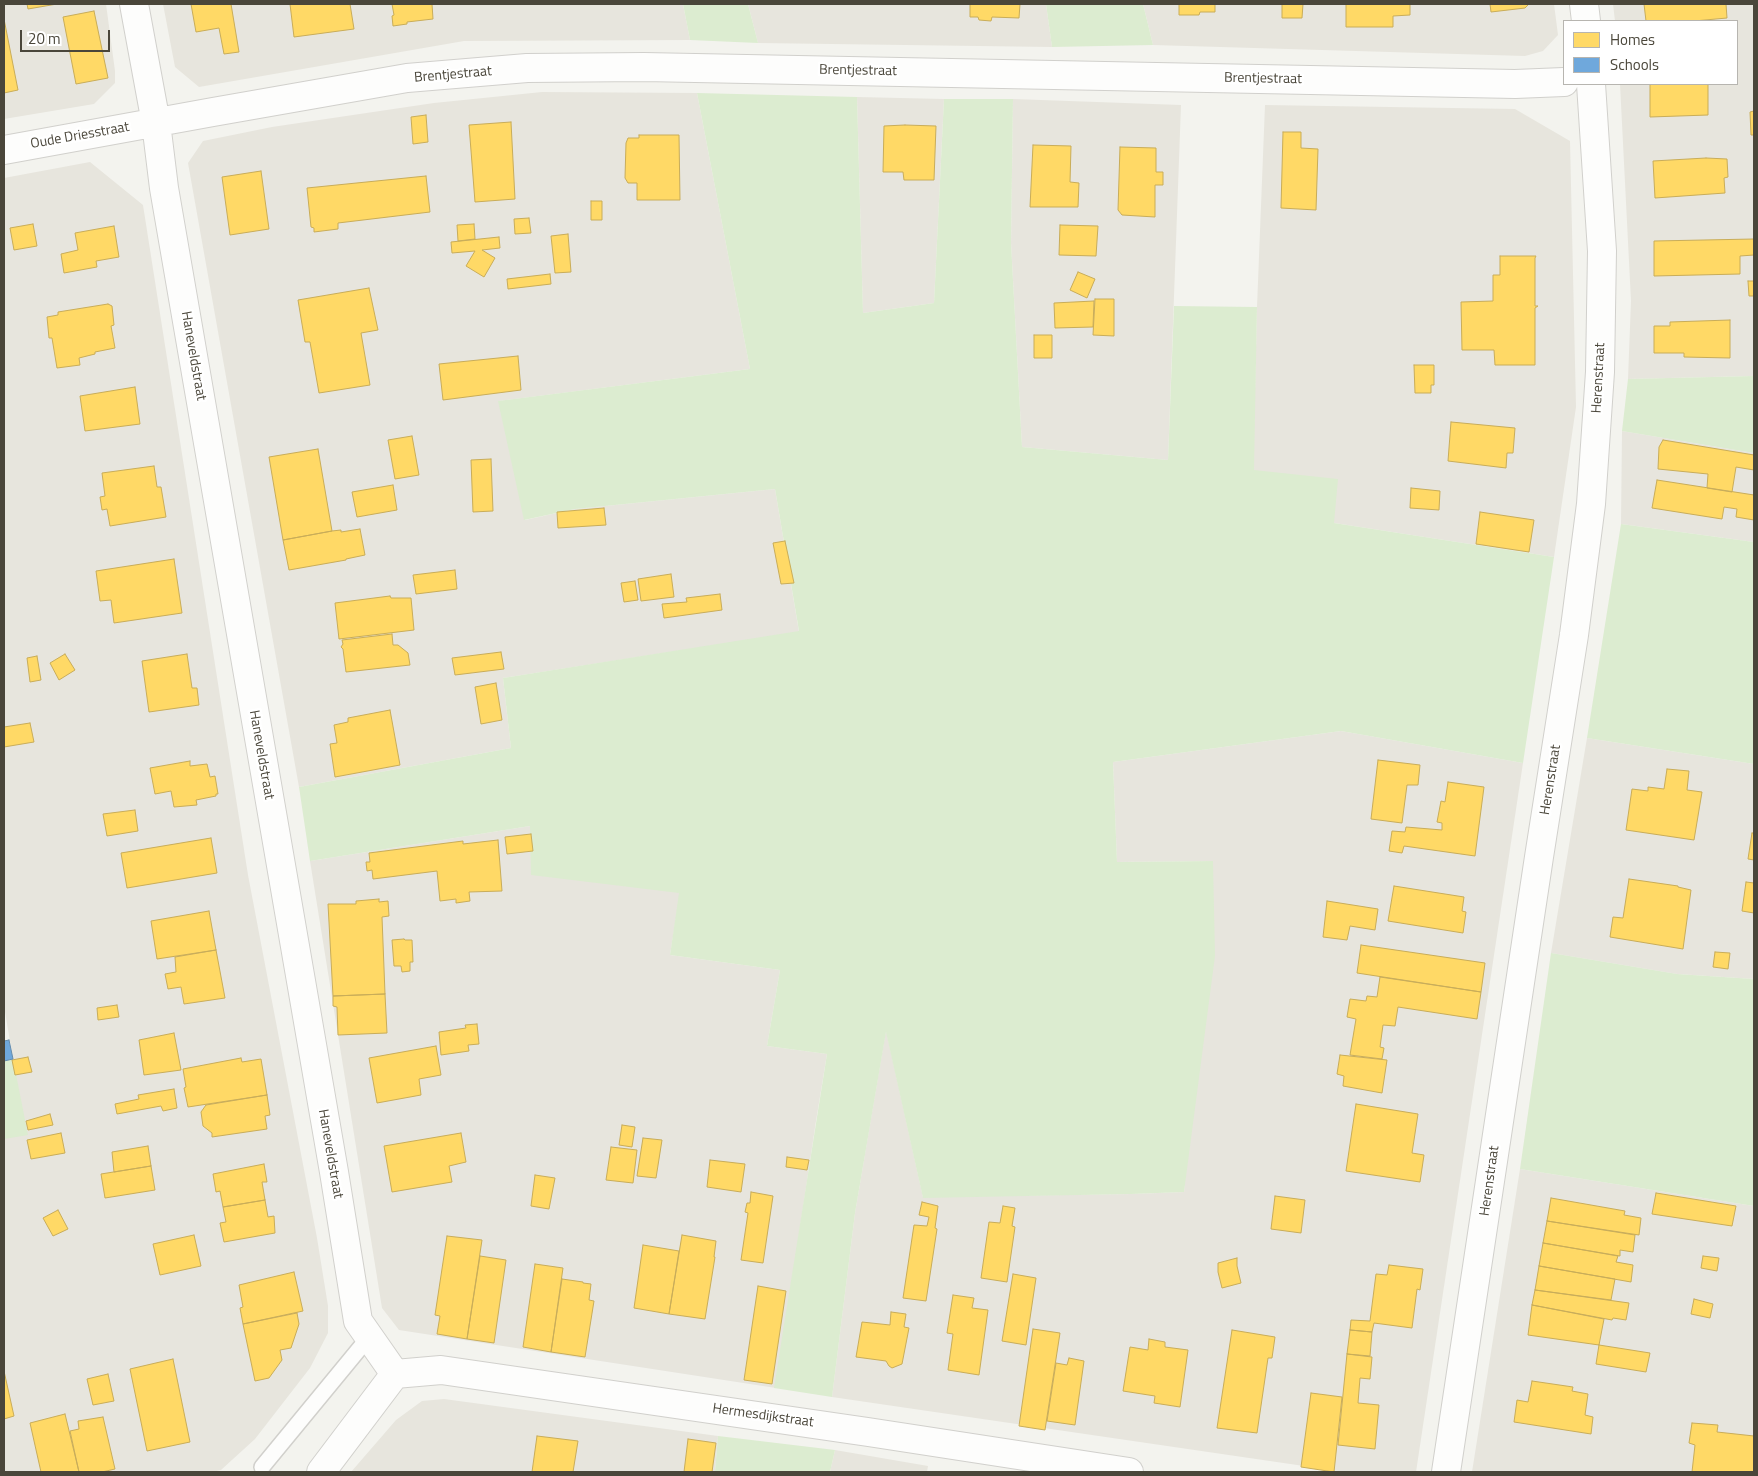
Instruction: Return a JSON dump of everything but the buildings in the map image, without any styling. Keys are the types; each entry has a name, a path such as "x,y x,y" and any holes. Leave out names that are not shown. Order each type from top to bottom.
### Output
{"street":[{"name":"Haneveldstraat","path":"134,4 156,123 164,188 358,1321 395,1374"},
{"path":"1584,4 1586,20"},
{"name":"Brentjestraat","path":"156,123 407,78 527,68 654,67 1515,84 1563,82"},
{"name":"Herenstraat","path":"1446,1472 1574,635 1591,504 1600,372 1602,251 1591,85"},
{"name":"Oude Driesstraat","path":"4,150 156,123"},
{"name":"Hermesdijkstraat","path":"395,1374 441,1370 1129,1472"},
{"path":"321,1472 395,1374"}],"lane":[{"path":"262,1466 369,1337"}],"shaded area":[{"path":"4,4 106,4 115,83 94,104 4,119"},
{"path":"163,4 683,4 690,40 464,41 199,87 175,67"},
{"path":"748,4 1046,4 1052,47 758,43"},
{"path":"1143,4 1554,4 1558,35 1543,51 1525,56 1153,45"},
{"path":"1613,4 1754,4 1754,376 1628,379 1631,301 1620,85 1738,85 1738,20 1615,20"},
{"path":"542,92 697,93 750,369 499,401 525,520 575,509 775,489 799,632 503,678 511,748 299,787 188,163 203,141 272,127 434,103"},
{"path":"857,97 944,99 934,303 863,313"},
{"path":"1013,99 1181,105 1168,460 1022,447 1011,243"},
{"path":"1265,105 1515,109 1570,141 1576,407 1554,557 1334,523 1253,470"},
{"path":"90,162 143,205 248,875 317,1238 328,1306 328,1333 310,1368 255,1439 221,1470 212,1472 4,1472 4,1061 13,1059 4,1006 4,178"},
{"path":"1622,431 1754,453 1754,542 1621,524"},
{"path":"1341,731 1523,763 1416,1472 1345,1472 832,1397 855,1213 886,1030 923,1197 1184,1192 1212,861 1117,862 1113,762"},
{"path":"1587,738 1754,764 1754,979 1677,974 1551,953"},
{"path":"530,826 680,893 670,955 780,970 767,1046 827,1054 776,1388 399,1330 382,1308 310,861"},
{"path":"1520,1169 1754,1206 1754,1472 1472,1472"},
{"path":"444,1399 718,1436 715,1472 351,1472 396,1420 422,1401"},
{"path":"835,1450 928,1466 927,1472 830,1472"}],"green space":[{"path":"683,4 748,4 758,43 690,40"},
{"path":"1046,4 1143,4 1153,45 1052,47"},
{"path":"697,93 857,97 863,313 934,303 944,99 1013,99 1011,243 1022,447 1168,460 1174,306 1257,307 1254,470 1338,479 1334,523 1554,557 1523,763 1341,731 1113,762 1117,862 1213,861 1215,956 1184,1192 923,1198 886,1032 855,1213 832,1397 774,1388 827,1054 767,1046 780,970 670,955 679,893 531,875 530,826 310,861 299,787 511,748 503,678 799,631 775,489 575,509 524,520 498,401 750,369"},
{"path":"1754,376 1754,453 1622,431 1628,379"},
{"path":"1621,524 1754,542 1754,764 1587,738"},
{"path":"1551,953 1677,974 1754,979 1754,1206 1520,1169"},
{"path":"13,1059 28,1135 4,1139 4,1061"},
{"path":"718,1436 835,1450 830,1472 715,1472"}]}
